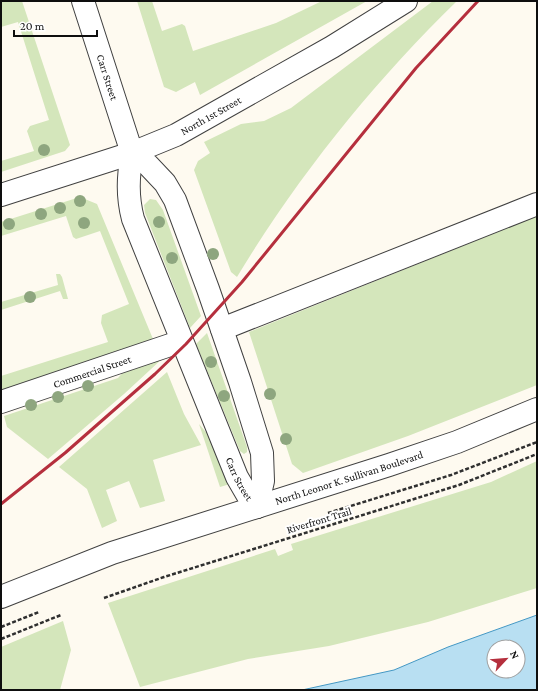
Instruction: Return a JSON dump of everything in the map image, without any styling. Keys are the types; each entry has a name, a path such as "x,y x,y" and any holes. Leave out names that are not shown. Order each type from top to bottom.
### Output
{"street":[{"name":"Carr Street","path":"83,1 132,153 128,178 128,200 133,219 237,477 242,487 257,507"},
{"name":"North 1st Street","path":"1,195 132,153 176,135 332,47 406,1"},
{"name":"Carr Street","path":"132,153 148,165 165,183 175,200 222,329 262,453 263,480 257,507"},
{"path":"222,329 537,204"},
{"name":"Commercial Street","path":"1,402 182,341"},
{"name":"North Leonor K. Sullivan Boulevard","path":"1,597 112,553 457,442 537,409"}],"path":[{"name":"Riverfront Trail","path":"104,598 177,573 459,485 537,454"},
{"path":"1,627 42,610"},
{"path":"1,639 60,615"}],"green space":[{"path":"1,1 22,1 70,145 65,151 1,172 1,161 34,151 27,131 30,126 49,120 18,22 1,27"},
{"path":"137,1 152,1 162,31 182,24 185,26 193,51 276,23 322,1 367,1 200,95 195,82 176,92 164,87"},
{"path":"433,1 457,1 396,65 338,132 285,203 237,277 231,272 194,170 198,161 210,153 204,142 241,124 264,121 291,108"},
{"path":"80,197 97,204 153,339 1,390 1,376 108,342 101,323 102,315 129,304 100,231 76,239 73,237 66,216 1,236 1,222"},
{"path":"150,199 156,200 163,210 201,316 190,328 145,213 144,205"},
{"path":"537,216 537,385 408,436 303,473 292,464 249,332"},
{"path":"56,274 60,274 62,277 68,299 63,299 60,291 1,310 1,302 58,285"},
{"path":"207,333 247,447 247,452 244,454 240,451 196,344"},
{"path":"163,358 124,394 48,459 7,427 4,416 118,378 126,369"},
{"path":"167,372 184,414 201,445 153,460 165,501 140,508 129,481 106,490 117,521 102,528 87,489 59,467"},
{"path":"199,424 210,437 230,484 220,487"},
{"path":"537,461 537,588 428,622 329,646 248,659 140,687 108,603 275,549 278,556 293,550 291,544 491,482"},
{"path":"63,621 71,650 60,690 1,690 1,647"}],"water":[{"path":"537,615 537,690 302,690 394,670 448,647"}],"railway":[{"path":"1,504 65,453 155,374 186,344 242,282 416,68 478,1"}]}
